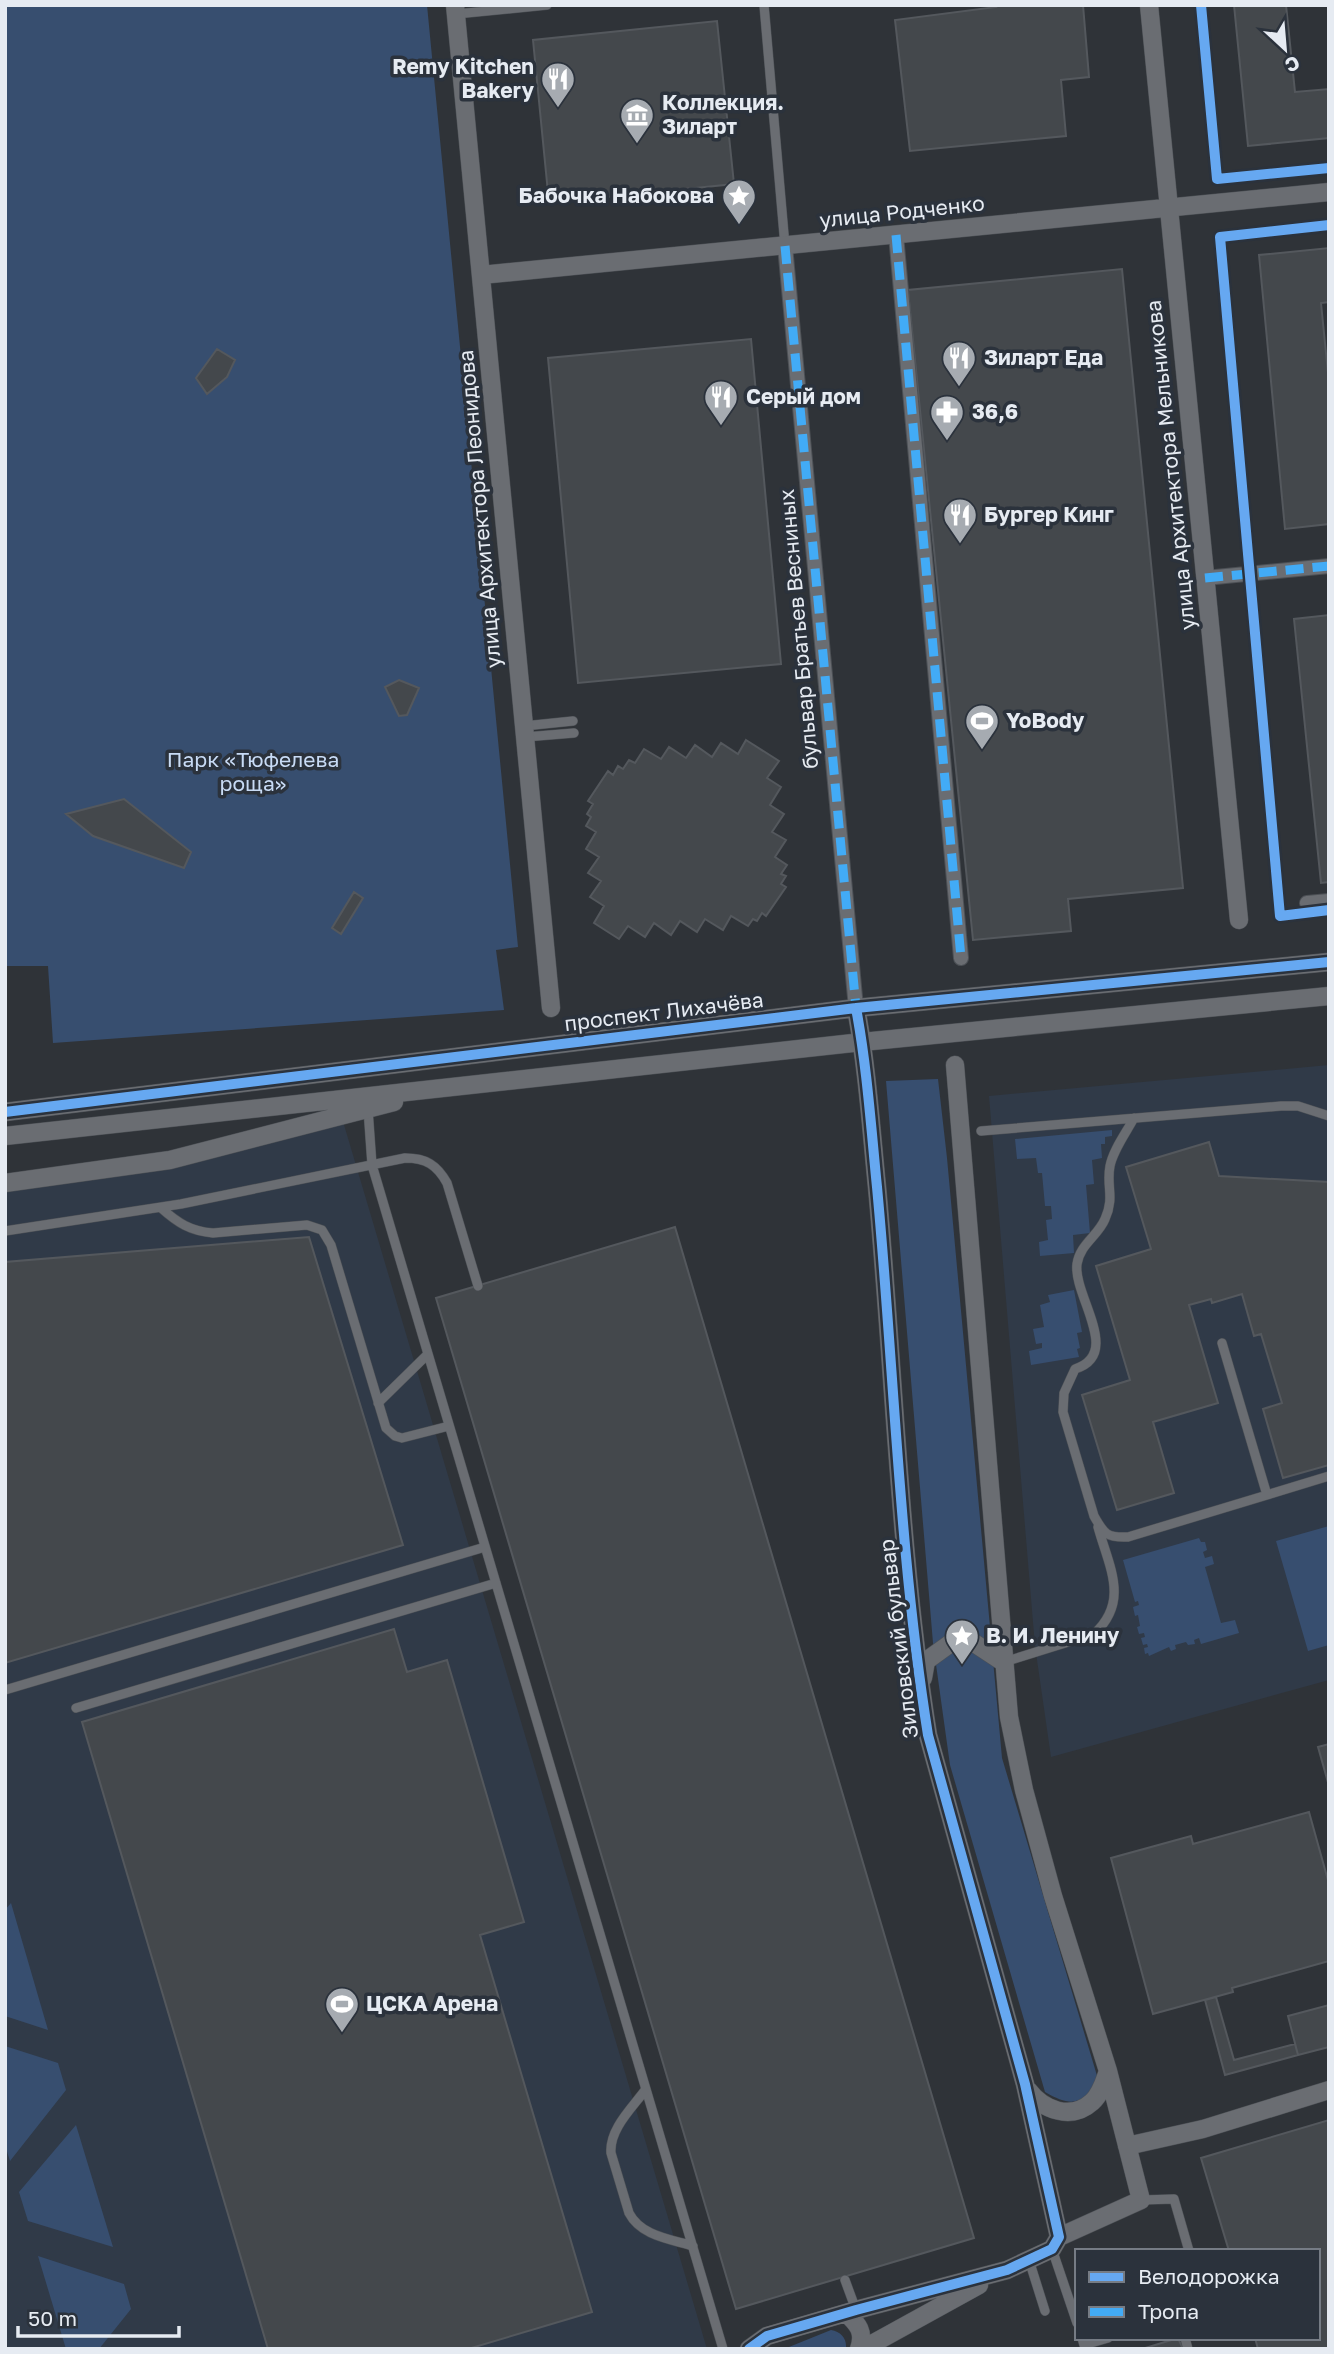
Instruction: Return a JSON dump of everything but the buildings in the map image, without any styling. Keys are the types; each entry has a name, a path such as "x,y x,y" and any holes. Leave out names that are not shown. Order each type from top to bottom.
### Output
{"street":[{"name":"улица Архитектора Мельникова","path":"1149,5 1239,920"},
{"name":"улица Архитектора Леонидова","path":"455,9 551,1008"},
{"name":"улица Родченко","path":"481,275 1329,192"},
{"path":"896,235 961,958"},
{"name":"бульвар Братьев Весниных","path":"785,246 856,1009"},
{"path":"1205,578 1329,566"},
{"path":"1307,903 1329,901"},
{"name":"проспект Лихачёва","path":"5,1112 856,1009 1329,962"},
{"path":"5,1136 862,1042 1329,996"},
{"name":"Зиловский бульвар","path":"856,1009 862,1042 887,1296 898,1462 921,1691 928,1735 1026,2087 1056,2243"},
{"path":"861,2349 1141,2200 1108,2071 1053,1896 1024,1790 1009,1717 955,1065"},
{"path":"5,1183 170,1160 394,1102"},
{"name":"Зиловский бульвар","path":"921,1691 926,1661 962,1635 1003,1662"},
{"path":"1026,2087 1036,2101 1048,2109 1066,2112 1080,2109 1092,2102 1102,2088 1108,2071"},
{"path":"1127,2146 1203,2129 1329,2090"},
{"path":"750,2348 767,2336 1007,2270"},
{"path":"851,2311 861,2330 861,2349"}],"lane":[{"path":"455,9 547,5"},
{"path":"764,5 785,246"},
{"path":"524,732 573,721"},
{"path":"524,732 574,733"},
{"path":"981,1131 1291,1105 1329,1116"},
{"path":"368,1109 372,1165 723,2349"},
{"path":"1003,1662 1094,1634 1105,1623 1113,1608 1115,1594 1063,1412 1064,1393 1075,1369 1086,1365 1094,1356 1097,1347 1077,1264 1082,1250 1105,1220 1112,1200 1110,1166 1134,1118"},
{"path":"5,1231 161,1208 405,1158 420,1158 440,1170 447,1183 478,1286"},
{"path":"161,1208 176,1222 201,1232 307,1225 322,1230 331,1245 386,1428 395,1436 410,1437 449,1426"},
{"path":"1222,1343 1267,1495"},
{"path":"378,1403 428,1353"},
{"path":"1094,1516 1102,1531 1114,1538 1128,1537 1329,1476"},
{"path":"5,1690 485,1547"},
{"path":"76,1708 496,1583"},
{"path":"646,2088 611,2139 614,2165 633,2221 648,2232 693,2246"},
{"path":"1141,2200 1174,2199 1188,2249"},
{"name":"Зиловский бульвар","path":"1056,2243 1075,2315"},
{"path":"1029,2260 1045,2311"},
{"path":"845,2280 851,2311"}],"shaded area":[{"path":"1329,1065 1329,1680 1051,1757 1035,1646 989,1096"},
{"path":"342,1118 707,2349 5,2349 5,1189"}],"green space":[{"name":"Парк «Тюфелева роща»","path":"5,5 427,5 518,947 496,950 504,1010 53,1043 48,966 5,966"},
{"path":"938,1079 1002,1758 1098,2079 1087,2095 1069,2102 1045,2092 950,1765 933,1643 886,1081"},
{"path":"1112,1130 1112,1136 1105,1137 1105,1144 1101,1144 1102,1158 1092,1160 1094,1184 1086,1185 1090,1233 1073,1235 1074,1253 1040,1256 1039,1242 1048,1240 1046,1220 1052,1219 1051,1206 1045,1206 1042,1173 1038,1173 1036,1158 1017,1159 1015,1139"},
{"path":"1074,1290 1082,1332 1077,1333 1079,1357 1031,1365 1029,1351 1042,1348 1042,1343 1036,1344 1033,1329 1044,1327 1040,1305 1050,1302 1048,1295"},
{"path":"1329,1526 1329,1645 1308,1651 1276,1541"},
{"path":"1199,1538 1201,1542 1205,1542 1205,1558 1212,1556 1214,1564 1205,1567 1221,1623 1235,1620 1239,1633 1201,1644 1199,1638 1194,1640 1195,1644 1188,1645 1186,1642 1175,1645 1176,1649 1171,1651 1169,1647 1149,1656 1148,1653 1145,1654 1144,1648 1148,1647 1147,1644 1143,1645 1141,1638 1145,1637 1144,1633 1139,1634 1137,1627 1140,1626 1138,1615 1135,1616 1133,1607 1139,1605 1138,1601 1135,1602 1123,1560"},
{"path":"11,1903 48,2030 5,2016 5,1910"},
{"path":"5,2046 58,2063 66,2090 10,2161 5,2145"},
{"path":"76,2125 113,2247 28,2221 19,2192"},
{"path":"38,2256 124,2284 131,2309 99,2349 66,2349"},
{"path":"831,2330 843,2336 846,2349 784,2349"}],"marked path":[{"path":"896,235 961,958"},
{"path":"785,246 856,1008"},
{"path":"1205,578 1329,566"}],"cycle path":[{"path":"1201,5 1217,179 1329,168"},
{"path":"1329,225 1220,237 1280,916 1329,910"},
{"path":"5,1112 856,1008 1329,962"},
{"path":"749,2349 767,2336 1007,2270 1052,2249 1059,2237 1025,2084 928,1735 910,1599 877,1187 866,1075 856,1008"}],"place":[{"name":"Remy Kitchen Bakery","path":"558,109"},
{"name":"Коллекция. Зиларт","path":"637,145"},
{"name":"Бабочка Набокова","path":"739,226"},
{"name":"Зиларт Еда","path":"959,388"},
{"name":"Серый дом","path":"721,427"},
{"name":"36,6","path":"947,442"},
{"name":"Бургер Кинг","path":"960,545"},
{"name":"YoBody","path":"982,751"},
{"name":"В. И. Ленину","path":"962,1666"},
{"name":"ЦСКА Арена","path":"342,2034"}]}
